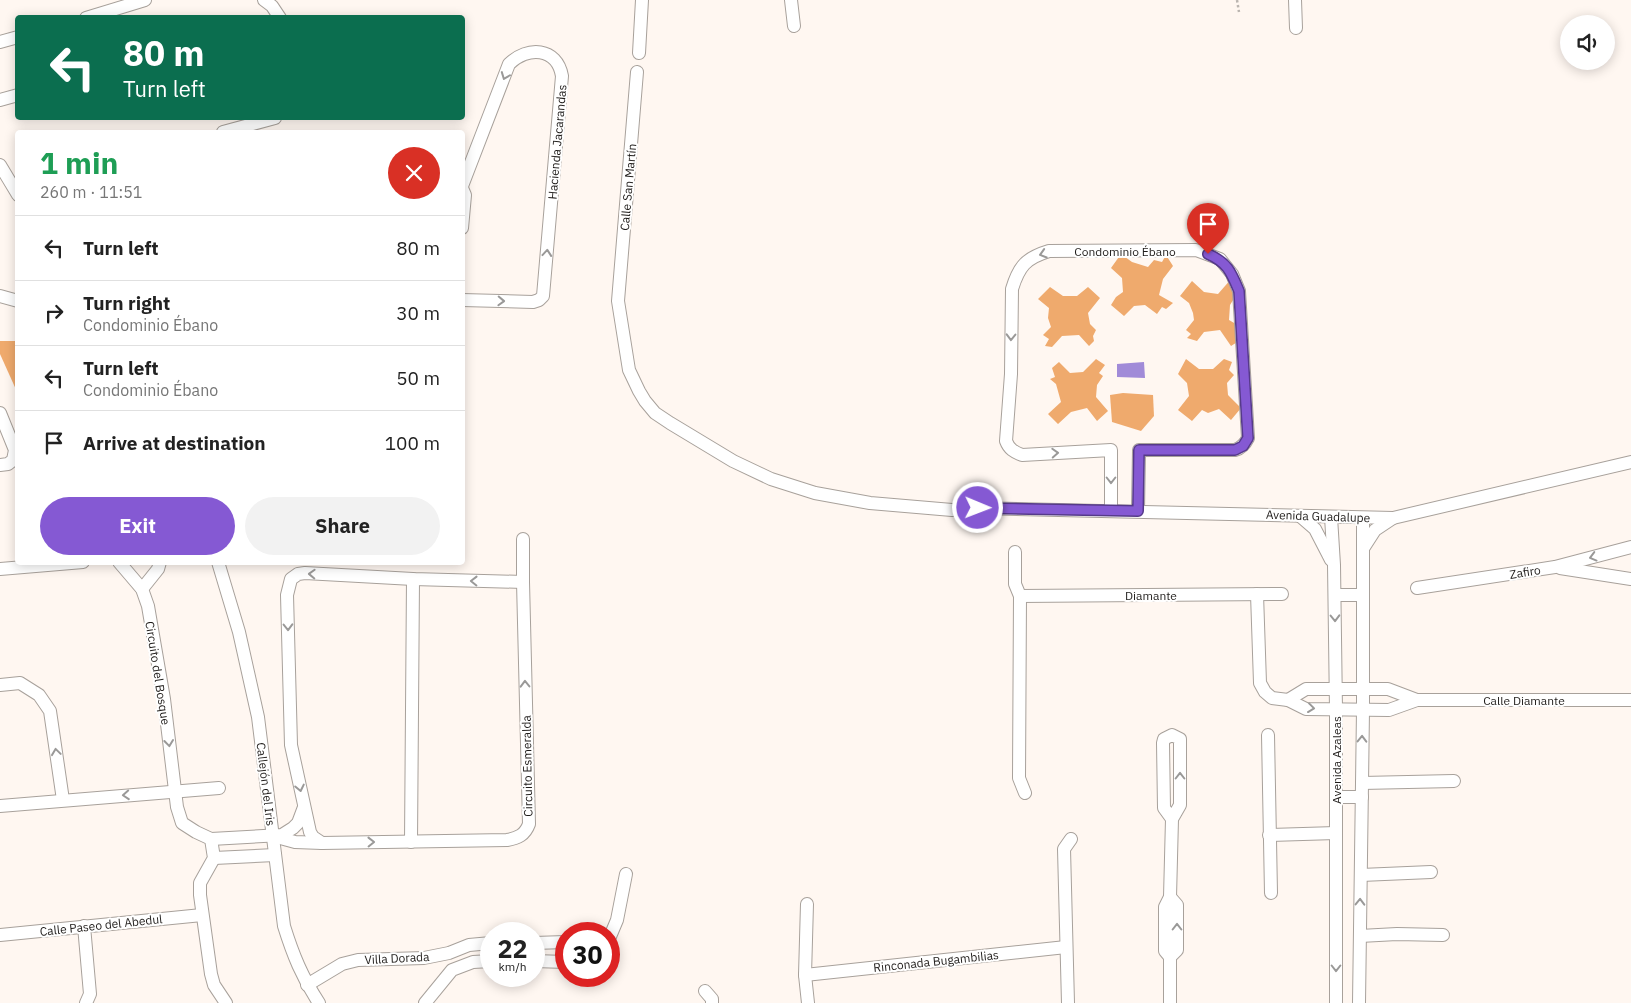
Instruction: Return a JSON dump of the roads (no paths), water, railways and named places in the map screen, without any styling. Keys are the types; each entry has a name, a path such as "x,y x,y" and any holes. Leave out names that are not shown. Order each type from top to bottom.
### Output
{"street":[{"path":"96,15 145,0"},
{"path":"264,0 272,6 278,15"},
{"path":"639,53 642,0"},
{"path":"791,0 794,26"},
{"path":"1295,0 1296,28"},
{"path":"0,42 15,38"},
{"name":"Hacienda Jacarandas","path":"465,188 509,64 522,55 532,52 542,52 550,56 561,68 562,76 543,296 539,300 532,302 465,300"},
{"name":"Calle San Martín","path":"637,72 618,301 629,370 645,401 656,413 670,423 733,461 771,479 815,493 860,501 934,509 999,508"},
{"path":"0,100 15,96"},
{"path":"230,130 268,120"},
{"path":"0,165 15,190"},
{"name":"Condominio Ébano","path":"1111,511 1111,450 1022,455 1009,447 1006,434 1011,374 1012,288 1023,264 1035,256 1049,251 1196,250 1220,260 1232,274 1239,291 1248,438 1239,449 1235,450 1139,450 1138,511"},
{"path":"0,296 15,300"},
{"path":"0,413 15,450 13,460 8,464 0,465"},
{"name":"Avenida Guadalupe","path":"999,508 1393,518 1631,462"},
{"path":"1300,516 1315,529 1334,565"},
{"name":"Avenida Azaleas","path":"1331,517 1335,595 1336,689 1336,1003"},
{"name":"Avenida Azaleas","path":"1359,1003 1364,596 1363,518"},
{"path":"1364,547 1375,530 1393,518"},
{"name":"Circuito Esmeralda","path":"273,836 295,842 322,843 507,840 515,839 527,830 529,824 523,539"},
{"name":"Zafiro","path":"1417,588 1555,567 1631,547"},
{"path":"1015,552 1015,584 1020,596 1019,778 1025,793"},
{"path":"0,569 47,565"},
{"name":"Circuito del Bosque","path":"122,565 142,589 148,606 164,699 175,792"},
{"path":"142,589 159,565"},
{"name":"Callejón del Iris","path":"219,565 239,632 258,717 284,926 294,957 307,985 319,1003"},
{"path":"1555,567 1631,579"},
{"path":"322,843 313,837 310,832 291,745 287,595 292,579 298,574 304,573 413,579 523,582"},
{"path":"411,842 413,579"},
{"name":"Calle Diamante","path":"1257,594 1260,683 1265,692 1272,698 1288,700 1306,709 1388,710 1417,700 1631,700"},
{"name":"Diamante","path":"1020,596 1282,594"},
{"path":"1335,595 1364,596"},
{"path":"0,685 20,683 39,695 50,711 63,800"},
{"name":"Calle Diamante","path":"1288,700 1306,689 1388,689 1417,700"},
{"path":"1170,1003 1170,957 1177,950 1177,905 1170,897 1172,819 1180,805 1180,739 1172,735 1164,739 1163,743 1164,808 1172,819"},
{"path":"1268,736 1270,893"},
{"path":"1362,783 1454,781"},
{"path":"0,806 220,788"},
{"path":"175,792 176,807 182,823 212,839 282,835 293,828 301,818 304,807"},
{"path":"1336,797 1362,797"},
{"path":"1270,835 1336,833"},
{"path":"212,839 214,858 200,883 202,915 212,979 226,1003"},
{"path":"1068,1003 1064,849 1071,839"},
{"path":"214,858 275,855"},
{"path":"1361,875 1431,872"},
{"path":"616,922 626,874"},
{"path":"807,904 806,975 808,1003"},
{"name":"Calle Paseo del Abedul","path":"0,935 202,915"},
{"path":"84,926 90,994 86,1003"},
{"path":"1360,936 1397,934 1443,935"},
{"name":"Villa Dorada","path":"307,985 342,964 358,960 424,958 449,953 469,944 480,944"},
{"name":"Rinconada Bugambilias","path":"806,975 1066,948"},
{"path":"425,1003 452,970 473,962 480,962"},
{"path":"705,991 712,999 712,1003"}]}
